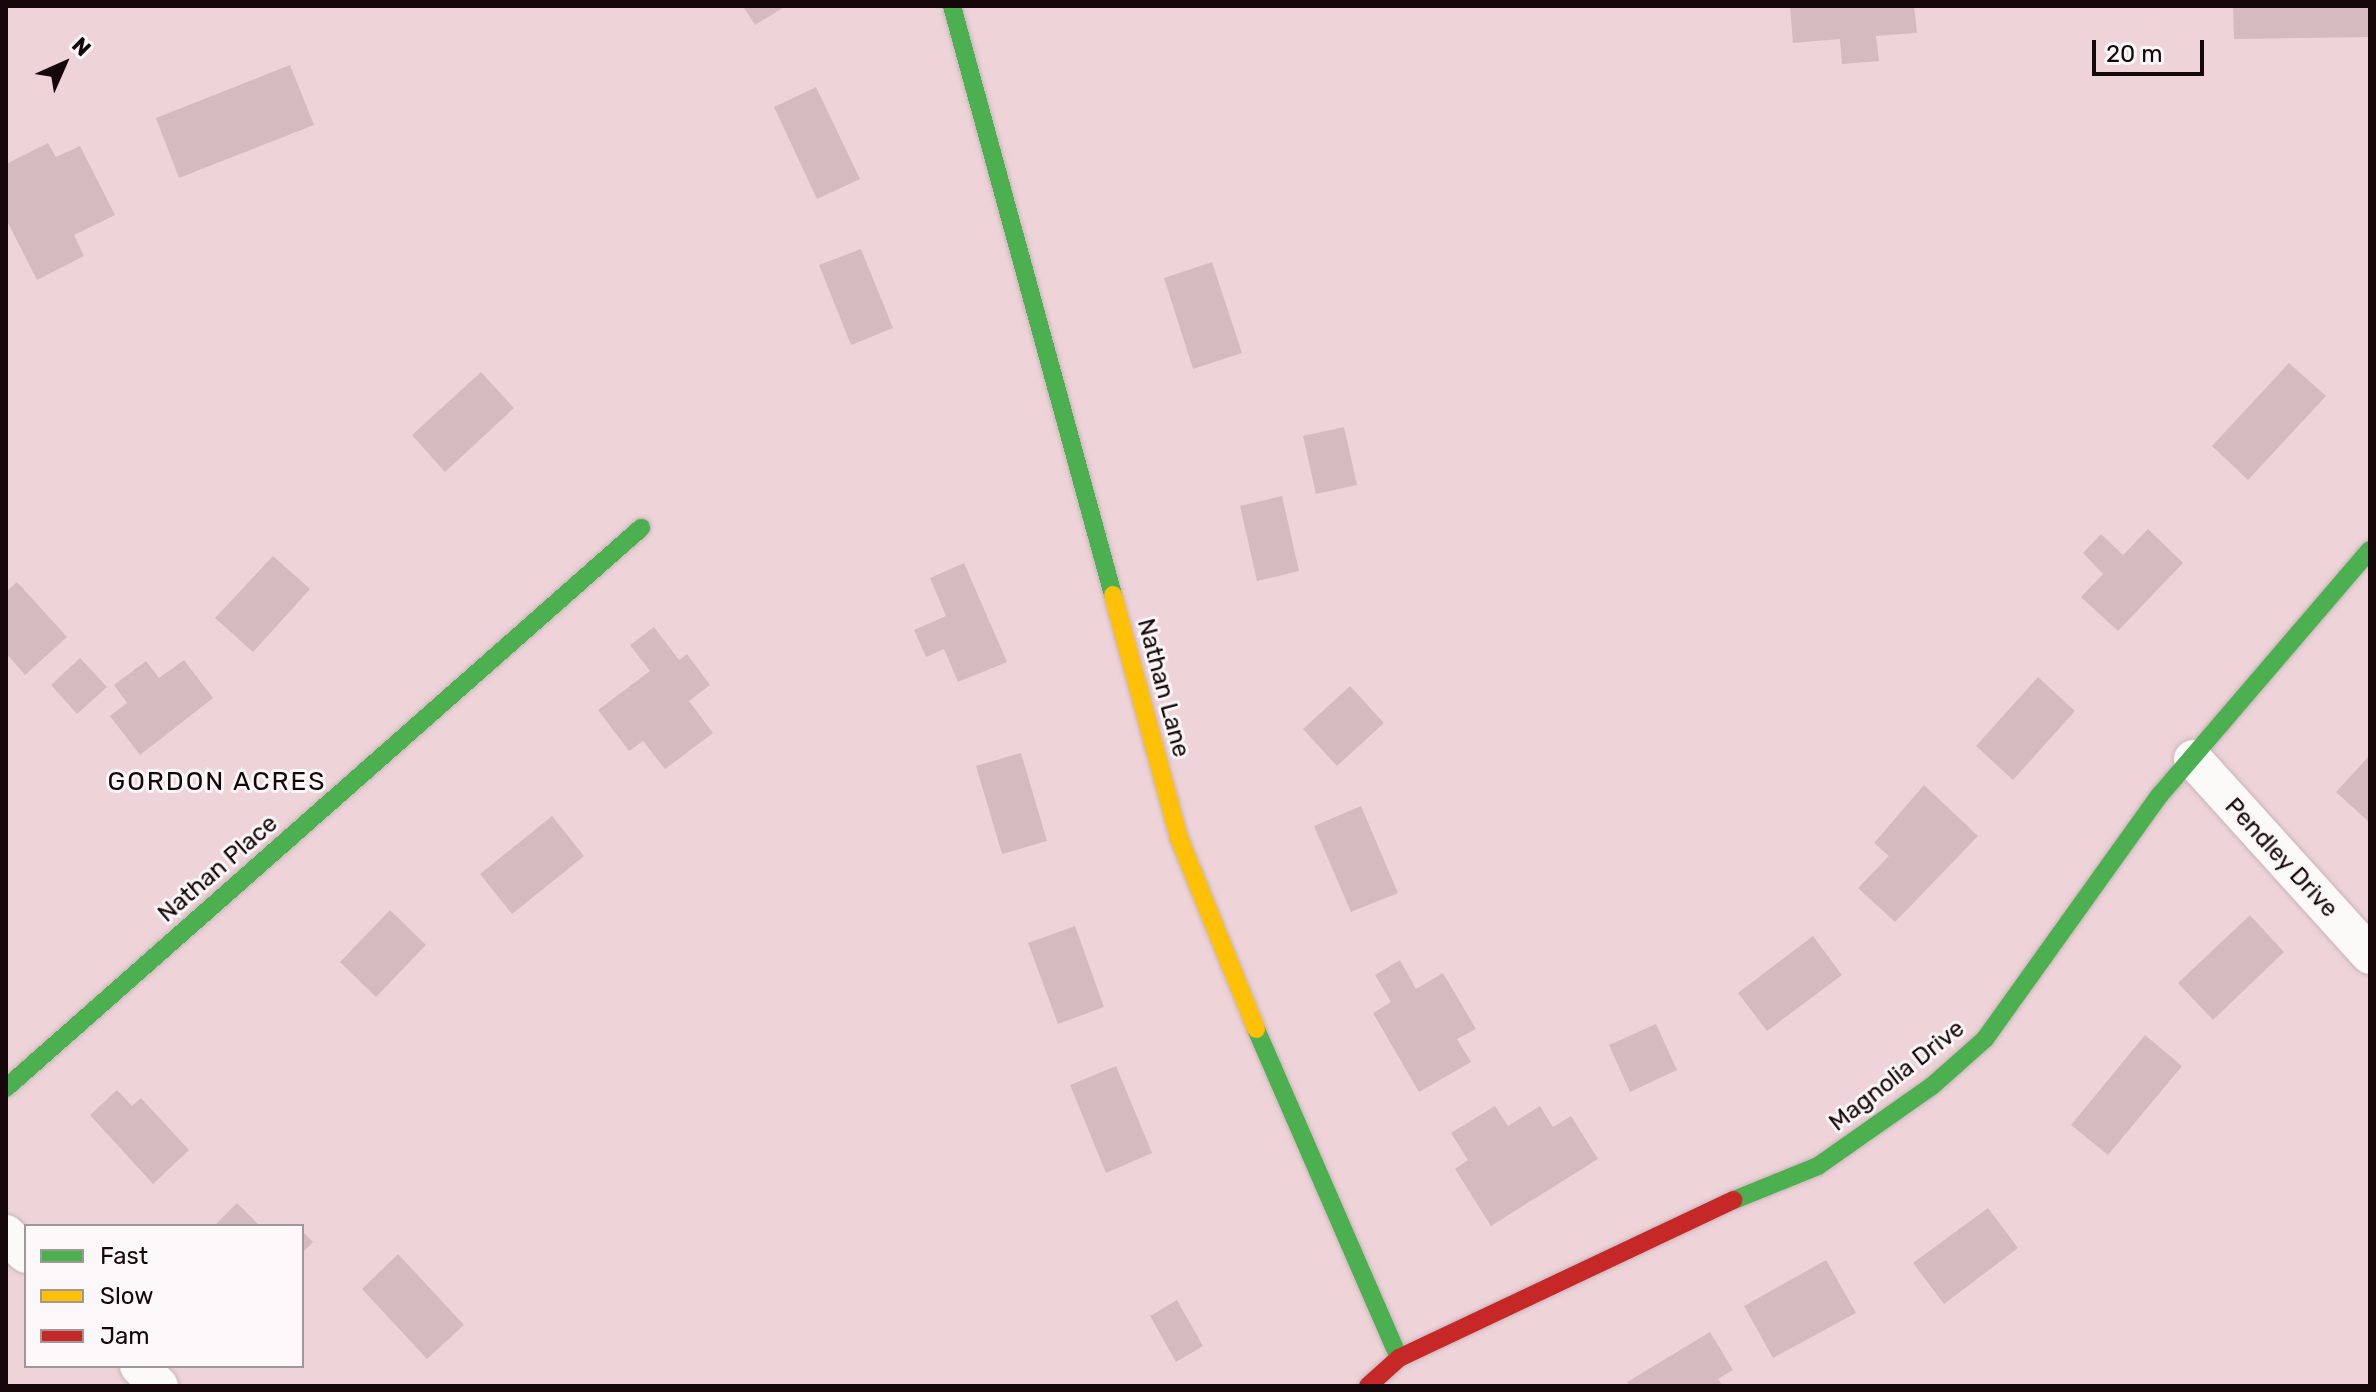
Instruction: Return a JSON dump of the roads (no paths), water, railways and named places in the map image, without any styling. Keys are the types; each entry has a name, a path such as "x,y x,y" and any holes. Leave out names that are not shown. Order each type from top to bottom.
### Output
{"street":[{"name":"Nathan Lane","path":"952,6 1179,838 1285,1100 1399,1358"},
{"name":"Nathan Place","path":"6,1088 641,528"},
{"name":"Magnolia Drive","path":"1368,1386 1399,1358 1715,1208 1818,1166 1932,1086 1985,1039 2159,796 2193,759 2270,661 2370,550"},
{"name":"Pendley Drive","path":"2193,759 2370,955"},
{"path":"6,1234 24,1252"},
{"path":"141,1368 159,1386"}],"district":[{"name":"GORDON ACRES","path":"217,782"}]}
